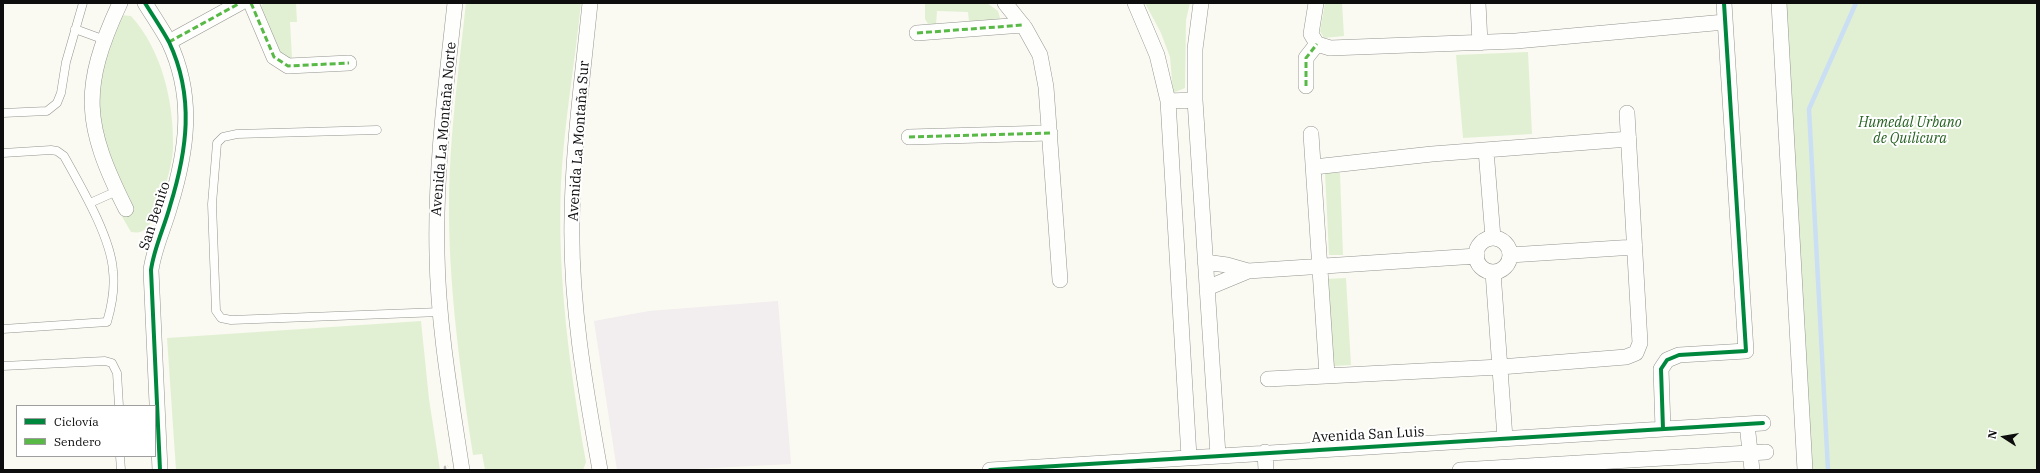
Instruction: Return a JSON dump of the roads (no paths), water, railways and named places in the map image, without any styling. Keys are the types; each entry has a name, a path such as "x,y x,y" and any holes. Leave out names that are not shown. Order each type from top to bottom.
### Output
{"street":[{"path":"120,3 95,69 91,98 92,122 103,157 126,209"},
{"name":"San Benito","path":"145,3 169,42 178,65 184,91 187,130 180,175 164,229 153,255 150,270 160,470"},
{"path":"169,42 240,3"},
{"path":"251,3 274,57 280,62 288,66 349,63"},
{"name":"Avenida La Montaña Norte","path":"455,3 437,182 436,254 440,312 462,470"},
{"name":"Avenida La Montaña Sur","path":"590,3 573,183 572,254 579,343 600,470"},
{"path":"1005,3 1023,25 1040,55 1046,87 1060,280"},
{"path":"1135,3 1158,55 1168,101 1189,457"},
{"path":"1201,3 1195,49 1195,100 1218,455"},
{"path":"1316,3 1311,34 1316,44 1330,48 1480,43 1725,22"},
{"path":"1478,3 1480,43"},
{"path":"1663,429 1662,369 1667,360 1679,355 1746,351 1724,3"},
{"path":"1779,3 1805,470"},
{"path":"917,33 1023,25"},
{"path":"1306,86 1306,58 1316,44"},
{"path":"1168,101 1195,100"},
{"path":"1268,379 1500,367 1626,357 1636,353 1640,343 1627,113"},
{"path":"909,137 1050,132"},
{"path":"1311,134 1327,375"},
{"path":"1314,167 1432,154 1629,138"},
{"path":"1486,150 1492,238"},
{"path":"1492,238 1505,243 1510,255 1505,267 1493,272 1482,268 1476,256 1481,244 1492,238"},
{"path":"1510,255 1635,247"},
{"path":"1207,288 1248,271 1476,256"},
{"path":"1205,262 1227,265 1248,271"},
{"path":"1493,272 1505,438"},
{"name":"Avenida San Luis","path":"990,470 1089,467 1218,455 1763,423"},
{"path":"1747,424 1758,452 1752,470"},
{"path":"1265,452 1266,470"},
{"path":"1460,470 1758,452"}],"lane":[{"path":"3,113 47,111 57,103 61,93 66,62 83,3"},
{"path":"75,29 105,40"},
{"path":"377,130 237,134 223,137 217,143 212,204 216,311 221,318 226,320 440,312"},
{"path":"3,153 57,151 64,156 90,202 109,250 113,270 113,303 107,322 3,329"},
{"path":"90,202 117,191"},
{"path":"3,366 105,361 112,363 118,373 119,405"},
{"path":"120,457 121,470"}],"waterway":[{"path":"1828,470 1809,109 1856,3"}],"park label":[{"name":"Humedal Urbano de Quilicura","path":"1910,132"}]}
